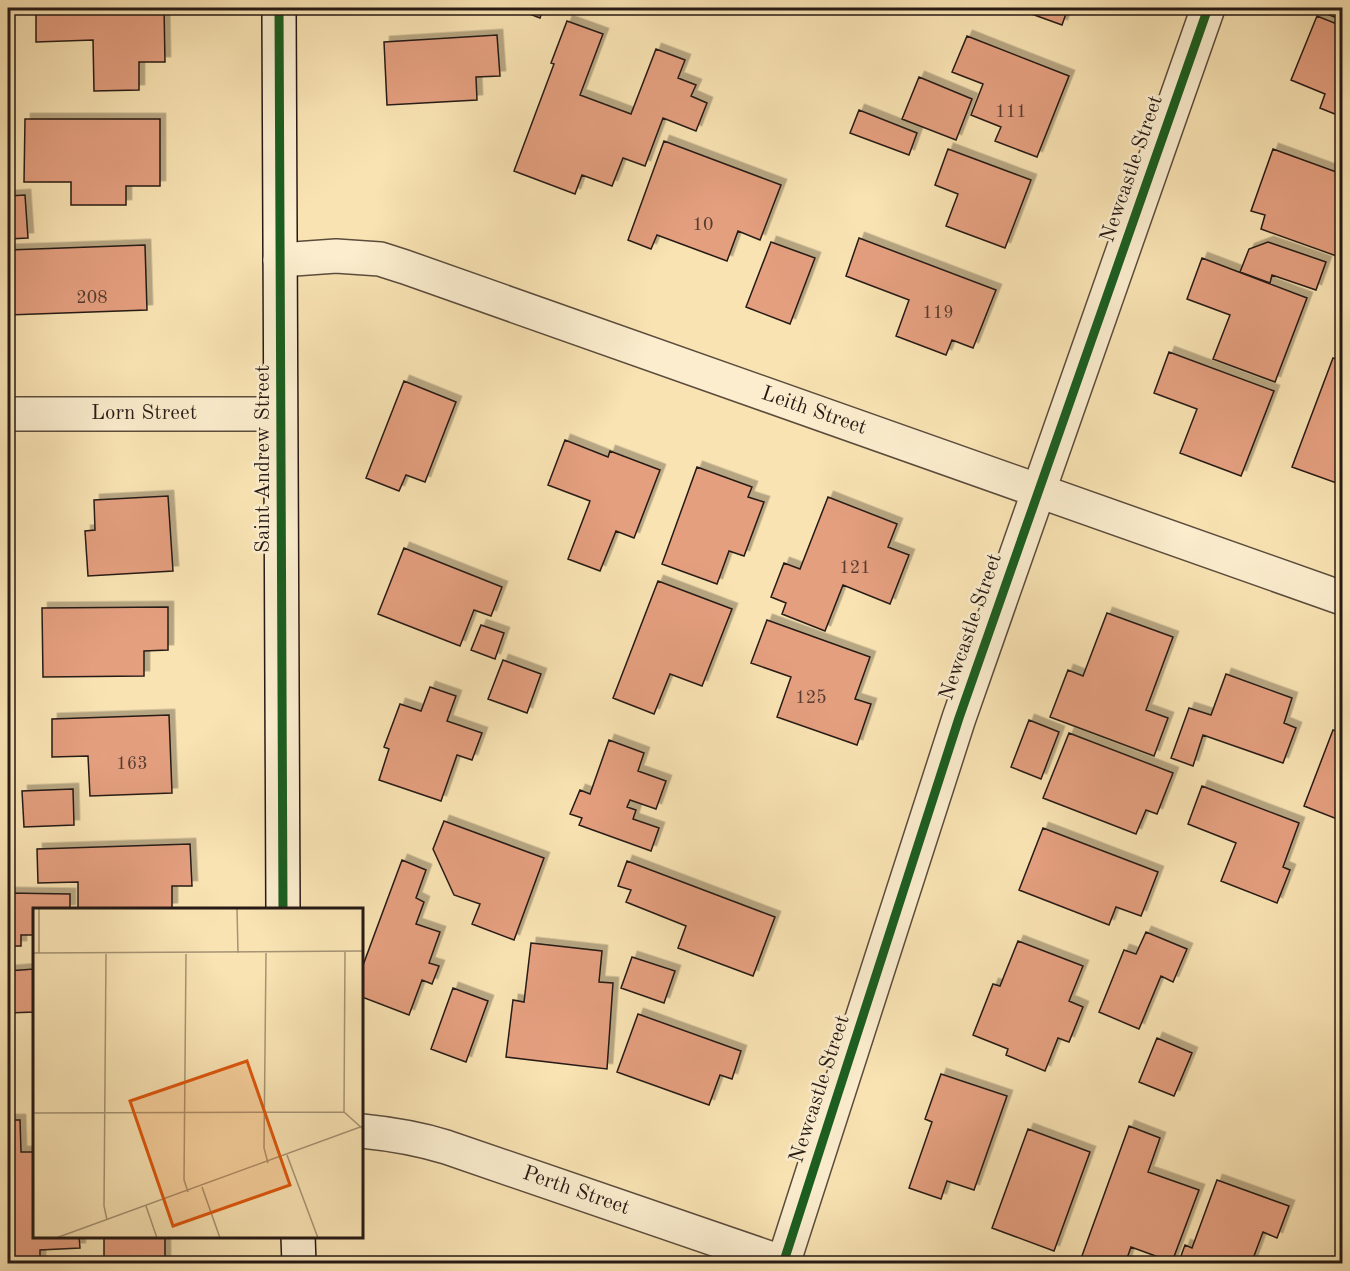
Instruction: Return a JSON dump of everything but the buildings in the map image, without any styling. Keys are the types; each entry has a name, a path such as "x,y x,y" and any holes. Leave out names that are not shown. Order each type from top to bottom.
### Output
{"street":[{"name":"Saint Andrew Street","path":"279,8 283,908"},
{"name":"Newcastle Street","path":"784,1263 959,718 1208,8"},
{"name":"Leith Street","path":"280,260 336,256 380,260 405,267 1342,598"},
{"name":"Lorn Street","path":"8,414 280,414"},
{"name":"Perth Street","path":"363,1131 394,1134 446,1147 784,1263"},
{"path":"298,1238 299,1263"}],"cycle path":[{"path":"279,8 283,908"},
{"path":"783,1264 959,718 1208,8"}]}
